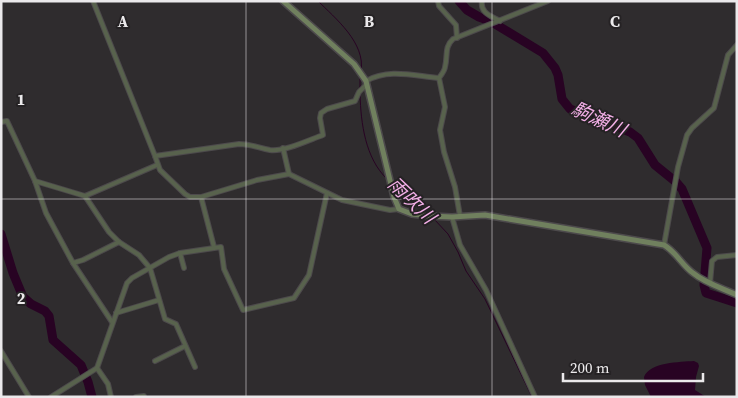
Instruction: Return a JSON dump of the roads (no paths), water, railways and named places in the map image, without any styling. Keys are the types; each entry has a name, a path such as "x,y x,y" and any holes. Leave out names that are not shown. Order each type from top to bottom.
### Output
{"street":[{"path":"94,1 157,165 190,197 201,197 257,180 289,174 342,200 373,207 390,210 399,209 412,214 438,217 452,218 479,215 500,217 664,245 672,250 692,273 702,280 737,294"},
{"path":"283,1 359,69 366,82 392,189 399,209"},
{"path":"438,1 439,6 456,25 457,38"},
{"path":"482,1 484,12 498,21"},
{"path":"460,216 455,187 444,152 440,130 445,107 439,78 445,68 446,50 449,42 548,1"},
{"path":"664,245 682,148 692,128 714,108 728,54 737,45"},
{"path":"155,156 239,144 252,144 270,150 284,148 323,136 321,113 327,109 355,101 366,82 378,75 392,73 439,78"},
{"path":"1,122 7,121 35,181 46,213 73,263 112,322"},
{"path":"284,148 289,174"},
{"path":"35,181 85,196 157,165"},
{"path":"50,397 57,395 97,368 127,283 132,278 180,253 221,247 224,269 243,310 294,298 309,275 327,193"},
{"path":"85,196 105,227 120,242 139,255 150,268 165,319 176,324 195,367"},
{"path":"201,197 214,248"},
{"path":"452,218 460,245 486,290 535,397"},
{"path":"73,263 120,242"},
{"path":"180,253 184,268"},
{"path":"709,282 712,261 717,257 737,255"},
{"path":"116,312 160,300"},
{"path":"155,361 185,346"},
{"path":"1,351 29,397"},
{"path":"97,368 108,384 111,397"},
{"path":"136,397 144,396"}],"waterway":[{"name":"雨吹川","path":"318,1 340,23 354,41 359,51 361,71"},
{"name":"駒瀬川","path":"459,1 467,10 490,21 543,53 555,68 562,99 570,109 630,132 638,138 655,165 682,189 707,248 704,285 706,293 737,303"},
{"name":"雨吹川","path":"360,77 360,88"},
{"name":"雨吹川","path":"360,95 363,128 369,151 380,171 387,179"},
{"name":"雨吹川","path":"394,185 429,214"},
{"name":"雨吹川","path":"434,219 448,234 466,271 485,299 532,397"},
{"path":"1,234 13,273 23,297 31,304 45,311 49,316 53,340 81,365 92,397"}]}
